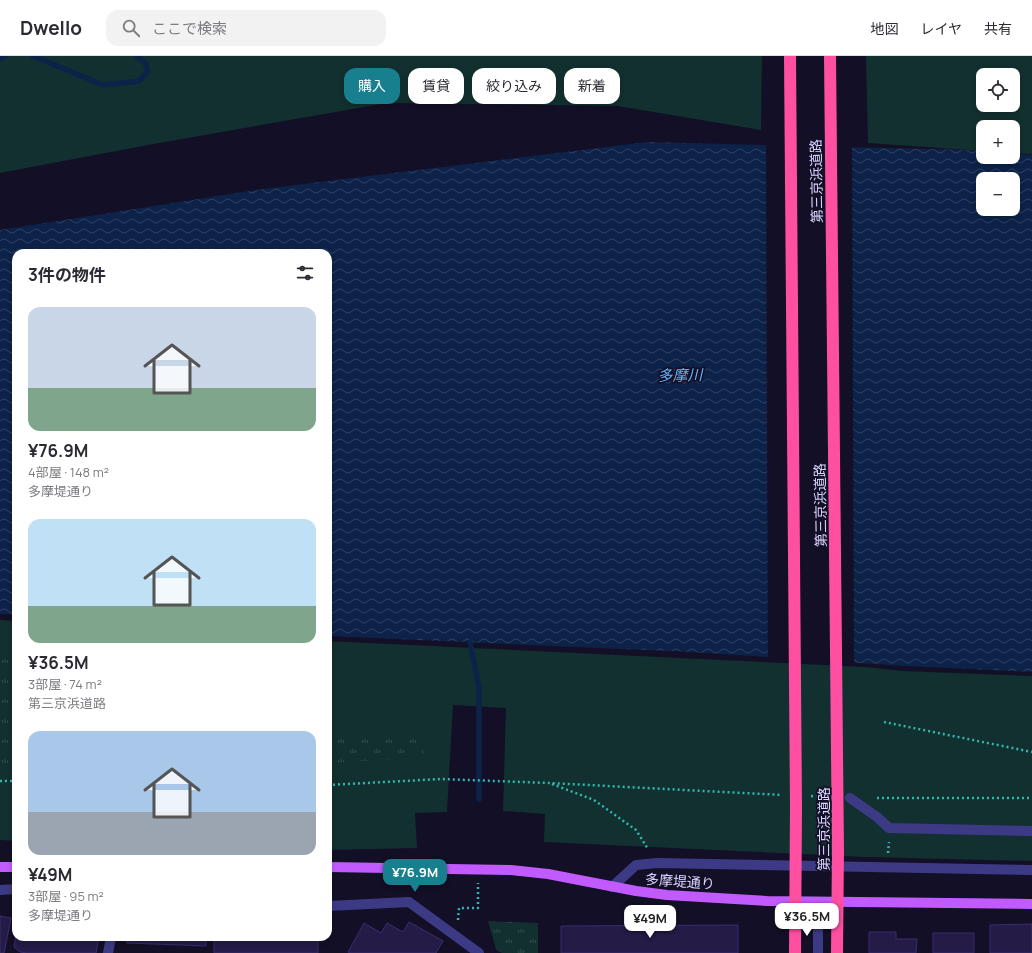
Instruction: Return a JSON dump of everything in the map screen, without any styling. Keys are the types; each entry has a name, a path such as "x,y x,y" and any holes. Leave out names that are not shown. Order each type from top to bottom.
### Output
{"highway":[{"name":"第三京浜道路","path":"790,56 796,799 795,953"},
{"name":"第三京浜道路","path":"830,56 838,953"}],"main road":[{"path":"0,867 12,867"},
{"name":"多摩堤通り","path":"332,867 511,870 548,874 636,892 767,901 1032,904"}],"street":[{"path":"850,798 877,817 889,828 1032,831"},
{"path":"612,887 636,866 656,863 1032,870"},
{"path":"0,890 12,889"},
{"path":"332,906 409,902 479,953"},
{"path":"818,920 818,953"},
{"path":"108,953 110,941"}],"path":[{"path":"884,722 1032,752"},
{"path":"332,785 441,780 549,783 787,795"},
{"path":"0,782 12,781"},
{"path":"549,783 594,800 636,830 656,863"},
{"path":"810,796 907,799 1032,798"},
{"path":"888,867 889,828"},
{"path":"457,937 459,908 478,908 478,869"}],"green space":[{"path":"0,56 762,56 761,130 618,106 464,104 464,68 408,68 408,103 400,103 400,68 344,68 344,104 381,104 0,173"},
{"path":"866,56 1032,56 1032,154 1020,153 1020,120 976,120 976,151 868,143"},
{"path":"0,620 12,621 12,841 0,840"},
{"path":"332,641 865,667 903,671 1032,676 1032,861 865,857 544,842 545,814 503,811 506,708 453,705 447,812 415,813 417,848 332,850"},
{"path":"0,647 12,648 12,765 0,764"},
{"path":"332,734 423,738 424,758 332,763"},
{"path":"488,921 538,923 538,953 502,953 496,949"}],"water":[{"name":"多摩川","path":"647,142 976,151 976,164 1020,164 1020,154 1032,155 1032,672 905,666 691,652 332,636 332,249 12,249 12,615 0,614 0,230 263,189"}],"pier":[{"path":"766,143 852,145 854,665 768,659"}],"building":[{"path":"0,916 11,918 4,953 0,953"},
{"path":"409,922 443,941 436,953 348,952 364,923 381,933 387,923 403,932"},
{"path":"1032,924 1032,953 990,953 990,925"},
{"path":"738,925 738,953 561,953 561,926"},
{"path":"869,932 896,932 896,939 917,939 916,953 869,953"},
{"path":"933,933 974,933 974,953 933,953"},
{"path":"15,941 98,941 96,953 27,953 20,952 14,947"},
{"path":"127,941 206,941 206,946 127,943"},
{"path":"214,941 318,941 318,953 214,953"}],"waterway":[{"path":"0,59 5,56"},
{"path":"33,56 103,85 139,81 148,71 146,64 137,56"},
{"path":"470,642 479,688 479,799"}]}
